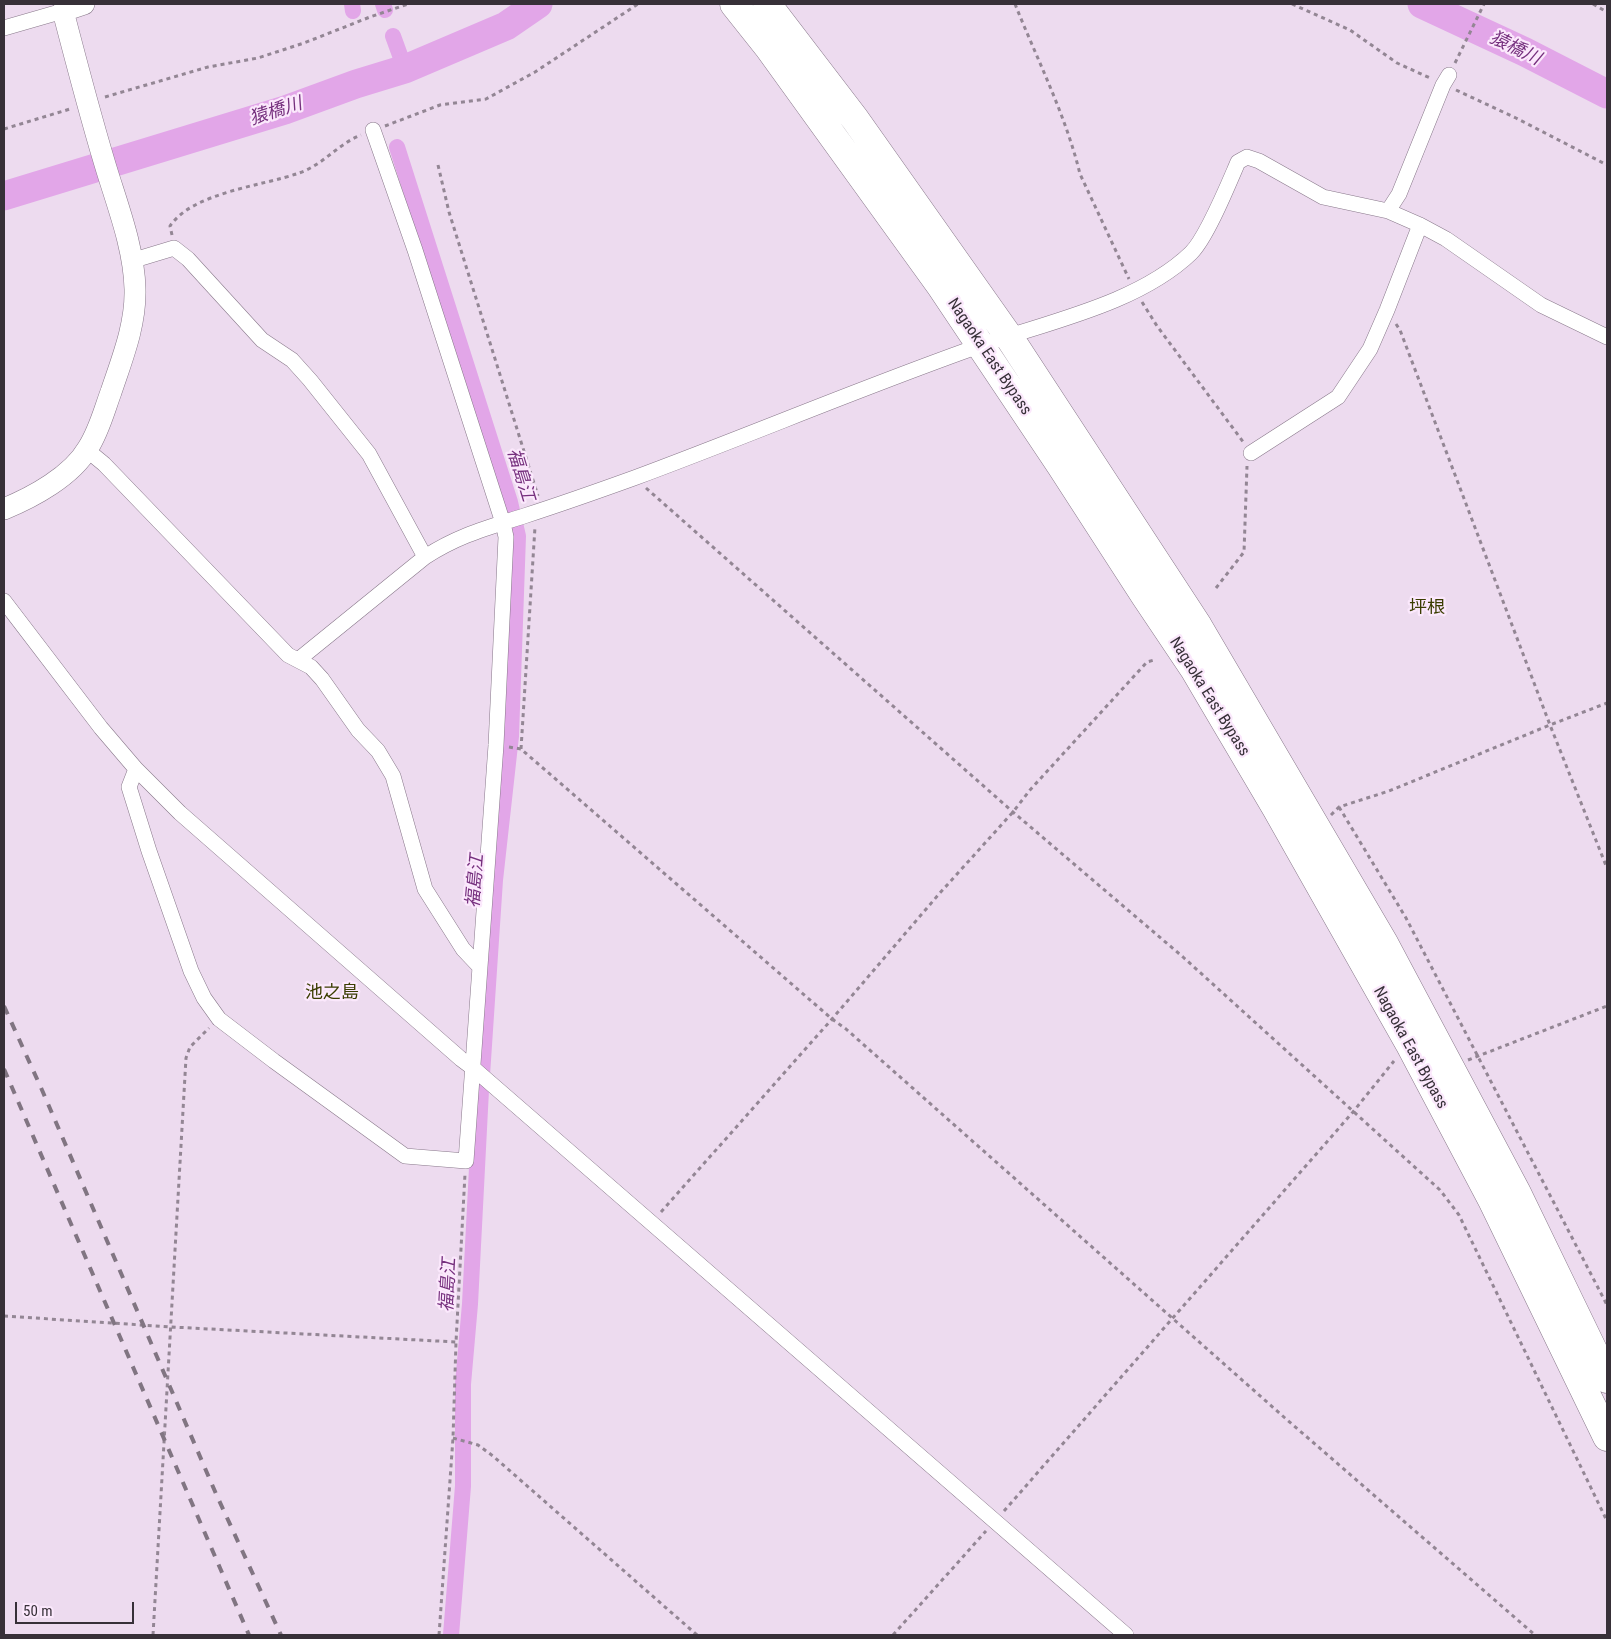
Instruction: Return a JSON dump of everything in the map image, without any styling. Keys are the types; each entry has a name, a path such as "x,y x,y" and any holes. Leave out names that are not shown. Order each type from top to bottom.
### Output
{"highway":[{"name":"Nagaoka East Bypass","path":"734,4 769,48 940,284 1194,670 1276,808 1409,1043 1492,1200 1607,1437"},
{"name":"Nagaoka East Bypass","path":"767,4 855,119 1009,338 1198,626 1384,943 1517,1193 1607,1379"}],"street":[{"path":"4,28 84,4"},
{"path":"4,509 33,496 56,481 87,450 98,428 130,332 135,290 132,261 124,229 88,106 63,11"},
{"path":"1388,211 1399,194 1446,80"},
{"path":"136,769 129,787 149,851 191,971 204,998 219,1019 405,1156 466,1161 496,745 506,536 415,250 373,130"},
{"path":"298,660 425,557 445,544 633,478 981,346 1053,323 1135,292 1172,269 1193,251 1210,222 1238,162 1247,157 1259,161 1323,197 1388,211 1420,225 1446,239 1540,304 1607,337"},
{"path":"1251,453 1338,397 1370,349 1388,310 1420,225"},
{"path":"132,261 174,248 188,259 262,340 292,360 369,454 425,557"},
{"path":"87,450 104,464 288,655 311,667 322,679 358,730 378,751 393,776 425,890 463,950 480,967"},
{"path":"4,601 101,728 136,769 180,813 1126,1635"}],"path":[{"path":"4,129 88,106 208,67 258,58 408,4"},
{"path":"174,248 170,226 176,218 213,198 248,186 299,173 324,161 350,140 440,105 486,99 535,72 638,4"},
{"path":"1015,4 1076,157 1080,174 1135,292 1157,326 1251,453 1247,462 1244,552 1216,588"},
{"path":"1292,4 1350,30 1397,64 1446,80 1607,165"},
{"path":"1446,80 1484,4"},
{"path":"1594,4 1607,12"},
{"path":"438,164 449,212 542,506 537,512 535,526 520,748 832,1020 854,1036 1285,1418 1535,1635"},
{"path":"1388,310 1400,330 1550,725 1607,868"},
{"path":"633,478 1013,812 1183,957 1440,1190 1458,1215 1607,1521"},
{"path":"652,1224 746,1115 832,1020 1030,790 1147,662 1154,660"},
{"path":"1317,830 1339,807 1389,791 1607,703"},
{"path":"1339,807 1406,918 1607,1304"},
{"path":"1449,1068 1607,1006"},
{"path":"152,1635 172,1327 186,1058 190,1047 219,1019"},
{"path":"893,1635 996,1521 1353,1112 1409,1043"},
{"path":"439,1635 453,1438 456,1342 466,1161"},
{"path":"4,1316 456,1342"},
{"path":"453,1438 478,1445 494,1456 696,1635"}],"waterway":[{"name":"福島江","path":"352,4 353,11"},
{"name":"福島江","path":"383,4 385,10"},
{"name":"猿橋川","path":"4,196 285,110 356,84 405,69 506,26 538,4"},
{"name":"猿橋川","path":"1422,4 1525,52 1607,94"},
{"name":"福島江","path":"393,36 405,69"},
{"name":"福島江","path":"397,147 510,502 518,536 511,736 495,880 481,1090 470,1304 463,1384 463,1486 451,1635"}],"railway":[{"path":"4,1006 217,1496 281,1635"},
{"path":"4,1069 249,1635"}],"district":[{"name":"坪根","path":"1427,608"},
{"name":"池之島","path":"332,993"}]}
